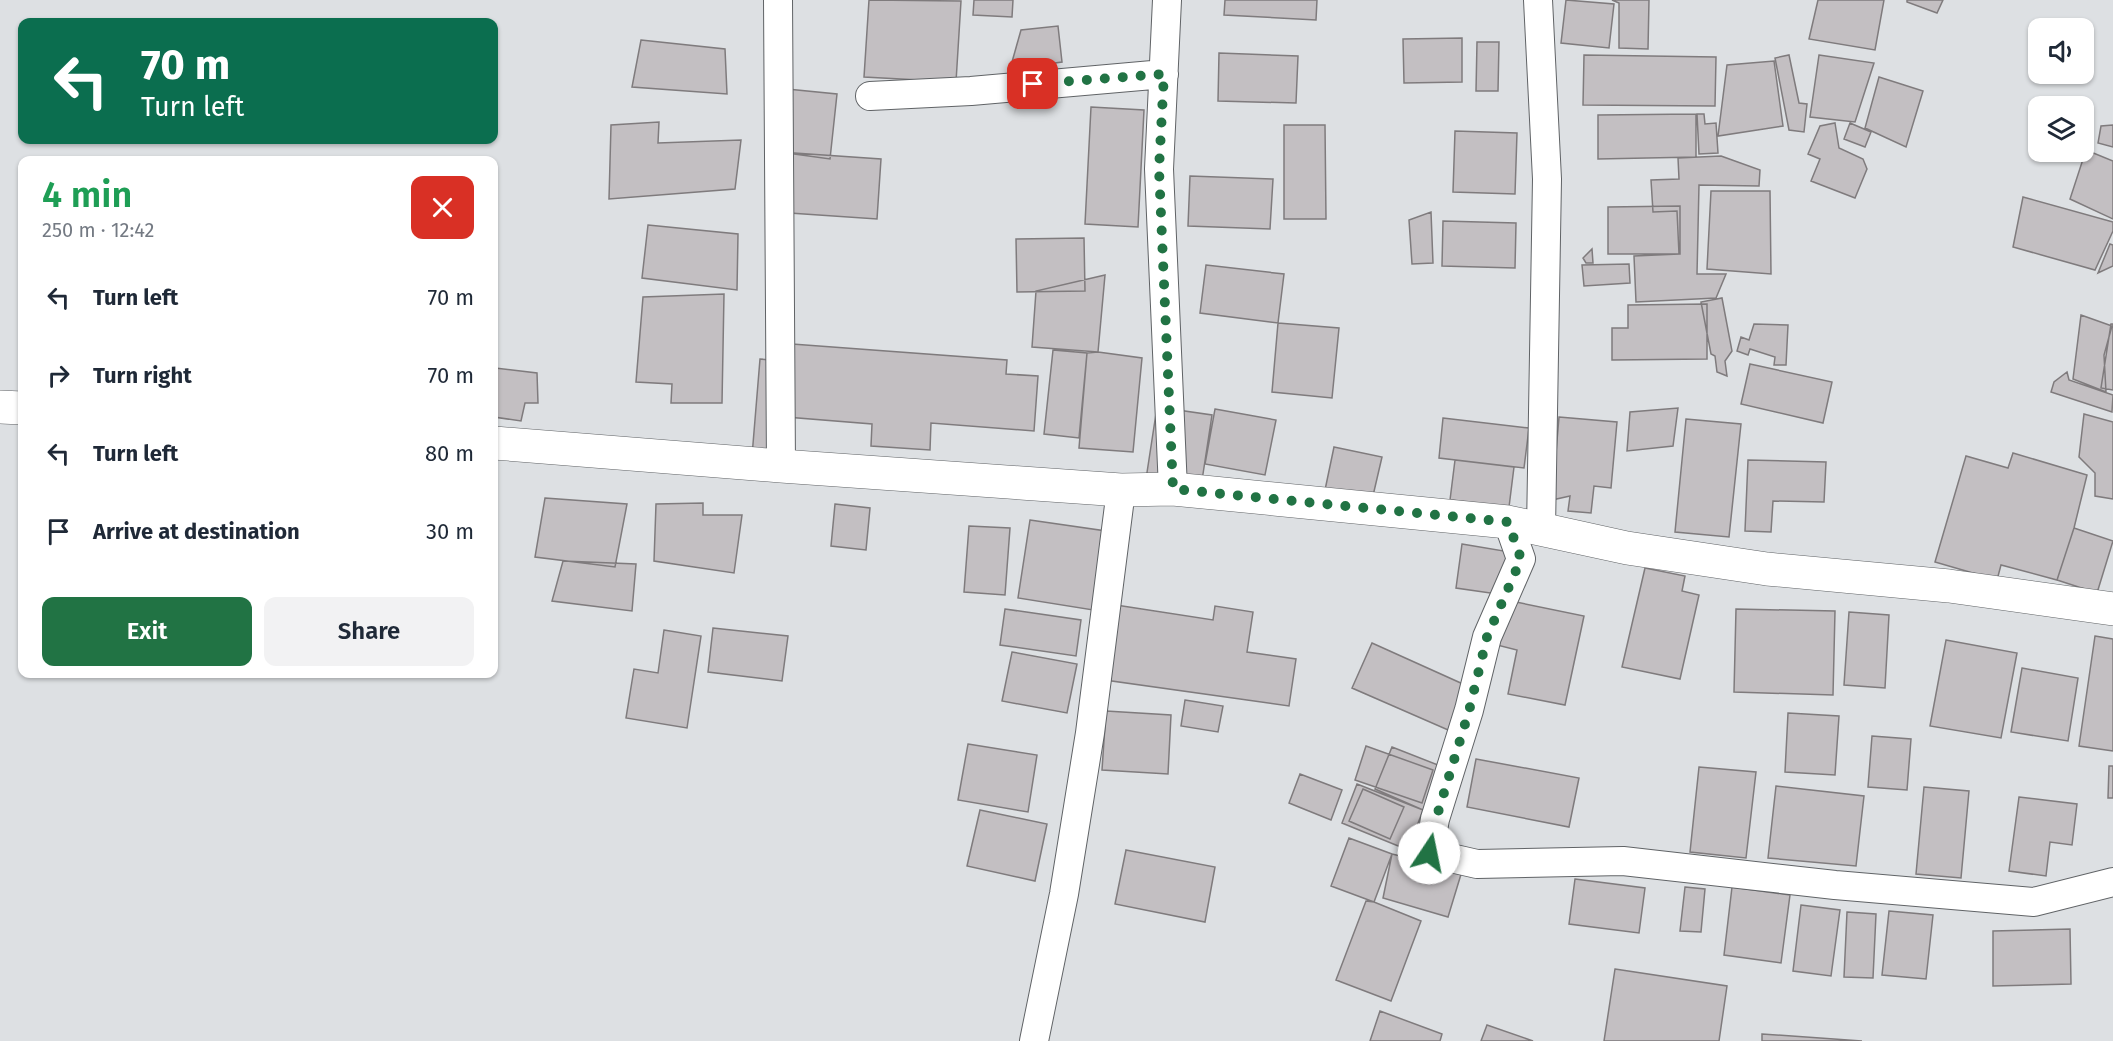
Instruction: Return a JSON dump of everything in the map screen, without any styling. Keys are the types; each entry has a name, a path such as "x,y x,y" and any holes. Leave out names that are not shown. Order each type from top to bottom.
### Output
{"street":[{"path":"778,0 781,466"},
{"path":"1167,0 1159,169 1173,489"},
{"path":"1538,0 1547,179 1541,529"},
{"path":"870,96 971,91 1164,74"},
{"path":"0,407 18,408"},
{"path":"498,443 1121,490 1173,489 1508,522 1627,548 1767,569 1949,586 2113,609"},
{"path":"1034,1041 1064,894 1088,744 1121,490"},
{"path":"1508,522 1521,559 1487,637 1469,711 1436,819 1429,853 1477,864 1623,861 1835,885 2034,902 2113,882"}],"building":[{"path":"869,0 961,1 956,82 864,77"},
{"path":"974,0 1013,0 1012,17 973,15"},
{"path":"1225,0 1317,0 1316,20 1224,15"},
{"path":"1566,0 1614,4 1609,48 1561,43"},
{"path":"1612,0 1649,0 1648,49 1619,48 1619,3"},
{"path":"1818,0 1884,0 1875,50 1809,39"},
{"path":"1907,0 1943,0 1937,13 1907,2"},
{"path":"1058,26 1062,62 1010,69 1021,30"},
{"path":"1462,38 1462,82 1404,83 1403,39"},
{"path":"641,40 725,49 727,94 632,87"},
{"path":"1477,42 1499,42 1498,91 1476,91"},
{"path":"1219,53 1298,56 1296,103 1218,101"},
{"path":"1584,55 1716,57 1715,106 1583,105"},
{"path":"1789,55 1799,103 1807,104 1804,132 1789,130 1775,58"},
{"path":"1819,55 1874,63 1855,122 1810,117"},
{"path":"1774,61 1783,126 1718,136 1727,65"},
{"path":"1879,77 1923,91 1906,147 1865,128"},
{"path":"777,88 837,94 830,159 780,152"},
{"path":"1091,107 1144,110 1138,227 1085,224"},
{"path":"1696,114 1696,157 1598,159 1598,115"},
{"path":"1697,114 1704,114 1705,124 1716,123 1718,153 1699,154"},
{"path":"659,122 658,143 741,140 735,189 609,199 611,125"},
{"path":"1835,123 1839,148 1863,159 1867,169 1855,198 1811,181 1820,159 1808,154 1820,126"},
{"path":"1850,123 1871,132 1865,147 1844,139"},
{"path":"1284,125 1325,125 1326,219 1284,219"},
{"path":"2113,125 2113,147 2098,143 2101,126"},
{"path":"1455,131 1517,133 1515,194 1453,192"},
{"path":"780,152 881,159 877,219 775,212"},
{"path":"2094,153 2113,161 2113,219 2070,199 2082,162 2094,162"},
{"path":"1721,156 1760,170 1759,186 1699,185 1697,274 1726,274 1716,298 1636,302 1634,256 1679,254 1677,211 1653,212 1651,180 1679,179 1678,158"},
{"path":"1190,176 1273,179 1270,229 1188,226"},
{"path":"1711,191 1770,191 1771,274 1707,269"},
{"path":"2023,197 2113,222 2113,231 2095,270 2013,247"},
{"path":"1680,206 1680,254 1608,254 1608,207"},
{"path":"1431,212 1433,263 1412,264 1409,220"},
{"path":"1443,221 1516,223 1515,268 1442,266"},
{"path":"648,225 738,234 737,290 642,278"},
{"path":"1084,238 1085,291 1017,292 1016,239"},
{"path":"2110,244 2113,245 2113,266 2098,273"},
{"path":"1592,249 1593,263 1586,263 1583,258"},
{"path":"1629,264 1630,283 1584,286 1582,265"},
{"path":"1206,265 1284,274 1278,323 1200,313"},
{"path":"1105,275 1098,352 1032,347 1036,291"},
{"path":"724,294 722,403 671,403 672,384 636,382 643,297"},
{"path":"1722,298 1732,351 1725,361 1727,376 1717,372 1715,356 1711,354 1701,302"},
{"path":"1707,304 1707,359 1612,360 1612,328 1628,328 1628,305"},
{"path":"2081,315 2112,326 2104,355 2106,392 2073,379"},
{"path":"1278,323 1339,328 1332,398 1272,392"},
{"path":"1754,324 1788,325 1786,365 1774,365 1775,357 1750,349 1748,355 1737,351 1741,337 1749,340"},
{"path":"2111,324 2113,324 2113,390 2101,388"},
{"path":"792,344 1007,360 1006,374 1038,376 1034,431 931,423 930,450 871,446 872,424 786,417"},
{"path":"1053,350 1087,353 1079,438 1044,434"},
{"path":"1098,352 1142,358 1133,452 1079,448 1087,353"},
{"path":"760,359 792,362 783,459 752,456"},
{"path":"1750,364 1832,382 1823,423 1741,404"},
{"path":"498,368 537,373 538,403 525,403 521,421 498,418"},
{"path":"2067,372 2069,380 2113,395 2112,412 2051,392 2054,382"},
{"path":"1157,407 1212,415 1201,487 1146,479"},
{"path":"1678,408 1673,446 1627,451 1630,412"},
{"path":"1215,409 1276,420 1265,475 1205,464"},
{"path":"2084,414 2113,422 2113,499 2095,496 2095,473 2079,457"},
{"path":"1559,417 1617,422 1611,488 1594,486 1591,513 1568,511 1570,496 1552,500"},
{"path":"1443,418 1529,428 1524,468 1439,458"},
{"path":"1686,419 1741,424 1729,537 1675,532"},
{"path":"1334,447 1382,457 1372,500 1325,490"},
{"path":"2013,453 2087,475 2074,528 2057,580 2001,565 1997,580 1935,562 1966,456 2008,468"},
{"path":"1455,460 1514,467 1509,507 1450,500"},
{"path":"1748,460 1826,462 1824,502 1773,501 1771,532 1745,531"},
{"path":"545,498 627,504 615,567 535,557"},
{"path":"703,503 703,515 742,515 734,573 654,561 656,504"},
{"path":"835,504 870,508 866,550 831,546"},
{"path":"1030,520 1106,531 1093,610 1018,598"},
{"path":"969,526 1010,528 1005,595 964,592"},
{"path":"2074,528 2113,541 2097,593 2057,580"},
{"path":"1462,544 1510,552 1504,595 1456,588"},
{"path":"563,561 636,564 632,611 552,601"},
{"path":"1645,568 1685,576 1682,591 1699,595 1680,679 1622,667"},
{"path":"1506,600 1584,616 1565,705 1508,694 1517,650 1497,645"},
{"path":"1116,605 1213,620 1215,606 1253,612 1247,652 1296,659 1289,706 1105,680"},
{"path":"1005,609 1081,620 1076,656 1000,645"},
{"path":"1736,609 1835,611 1833,695 1734,692"},
{"path":"1849,612 1889,615 1885,688 1844,685"},
{"path":"713,628 788,636 782,681 708,672"},
{"path":"664,630 701,636 687,728 626,718 634,669 658,673"},
{"path":"2095,636 2113,639 2113,751 2079,746"},
{"path":"1946,640 2017,653 2001,738 1930,726"},
{"path":"1372,643 1474,689 1455,733 1352,688"},
{"path":"1012,652 1077,664 1067,713 1002,701"},
{"path":"2022,668 2078,678 2068,741 2011,732"},
{"path":"1185,700 1223,706 1218,732 1181,726"},
{"path":"1106,711 1171,715 1168,774 1102,770"},
{"path":"1788,713 1839,716 1835,775 1785,772"},
{"path":"1872,736 1911,739 1907,790 1868,787"},
{"path":"968,744 1037,755 1028,812 958,800"},
{"path":"1366,746 1433,770 1422,803 1355,780"},
{"path":"1392,747 1443,767 1423,810 1375,789"},
{"path":"1476,759 1579,778 1569,827 1467,807"},
{"path":"2109,766 2113,766 2113,798 2108,798"},
{"path":"1699,767 1756,772 1746,858 1690,852"},
{"path":"1300,774 1342,790 1331,820 1289,803"},
{"path":"1357,784 1423,810 1408,850 1342,823"},
{"path":"1776,786 1864,796 1856,866 1768,858"},
{"path":"1924,787 1969,791 1961,878 1916,874"},
{"path":"1363,789 1404,807 1390,839 1349,821"},
{"path":"2019,797 2077,804 2072,845 2050,842 2046,876 2009,871"},
{"path":"980,810 1047,824 1035,881 967,866"},
{"path":"1349,838 1392,854 1374,902 1331,886"},
{"path":"1126,850 1215,867 1205,922 1115,904"},
{"path":"1392,854 1462,871 1448,917 1383,898"},
{"path":"1575,879 1645,888 1639,933 1569,924"},
{"path":"1685,887 1705,889 1701,932 1680,931"},
{"path":"1732,887 1790,895 1781,963 1724,955"},
{"path":"1366,901 1421,921 1391,1001 1336,980"},
{"path":"1801,905 1840,910 1831,976 1793,971"},
{"path":"1889,911 1933,915 1926,979 1882,975"},
{"path":"1847,912 1876,914 1873,978 1844,977"},
{"path":"2070,929 2071,984 1993,986 1993,931"},
{"path":"1615,969 1727,986 1719,1041 1604,1041"},
{"path":"1380,1011 1442,1034 1440,1041 1370,1041"},
{"path":"1487,1025 1533,1041 1481,1041"},
{"path":"1762,1034 1862,1041 1762,1041"}],"route":[{"path":"1033,84 1164,74 1159,169 1173,489 1508,522 1521,559 1487,637 1469,711 1436,819 1429,853"}]}
